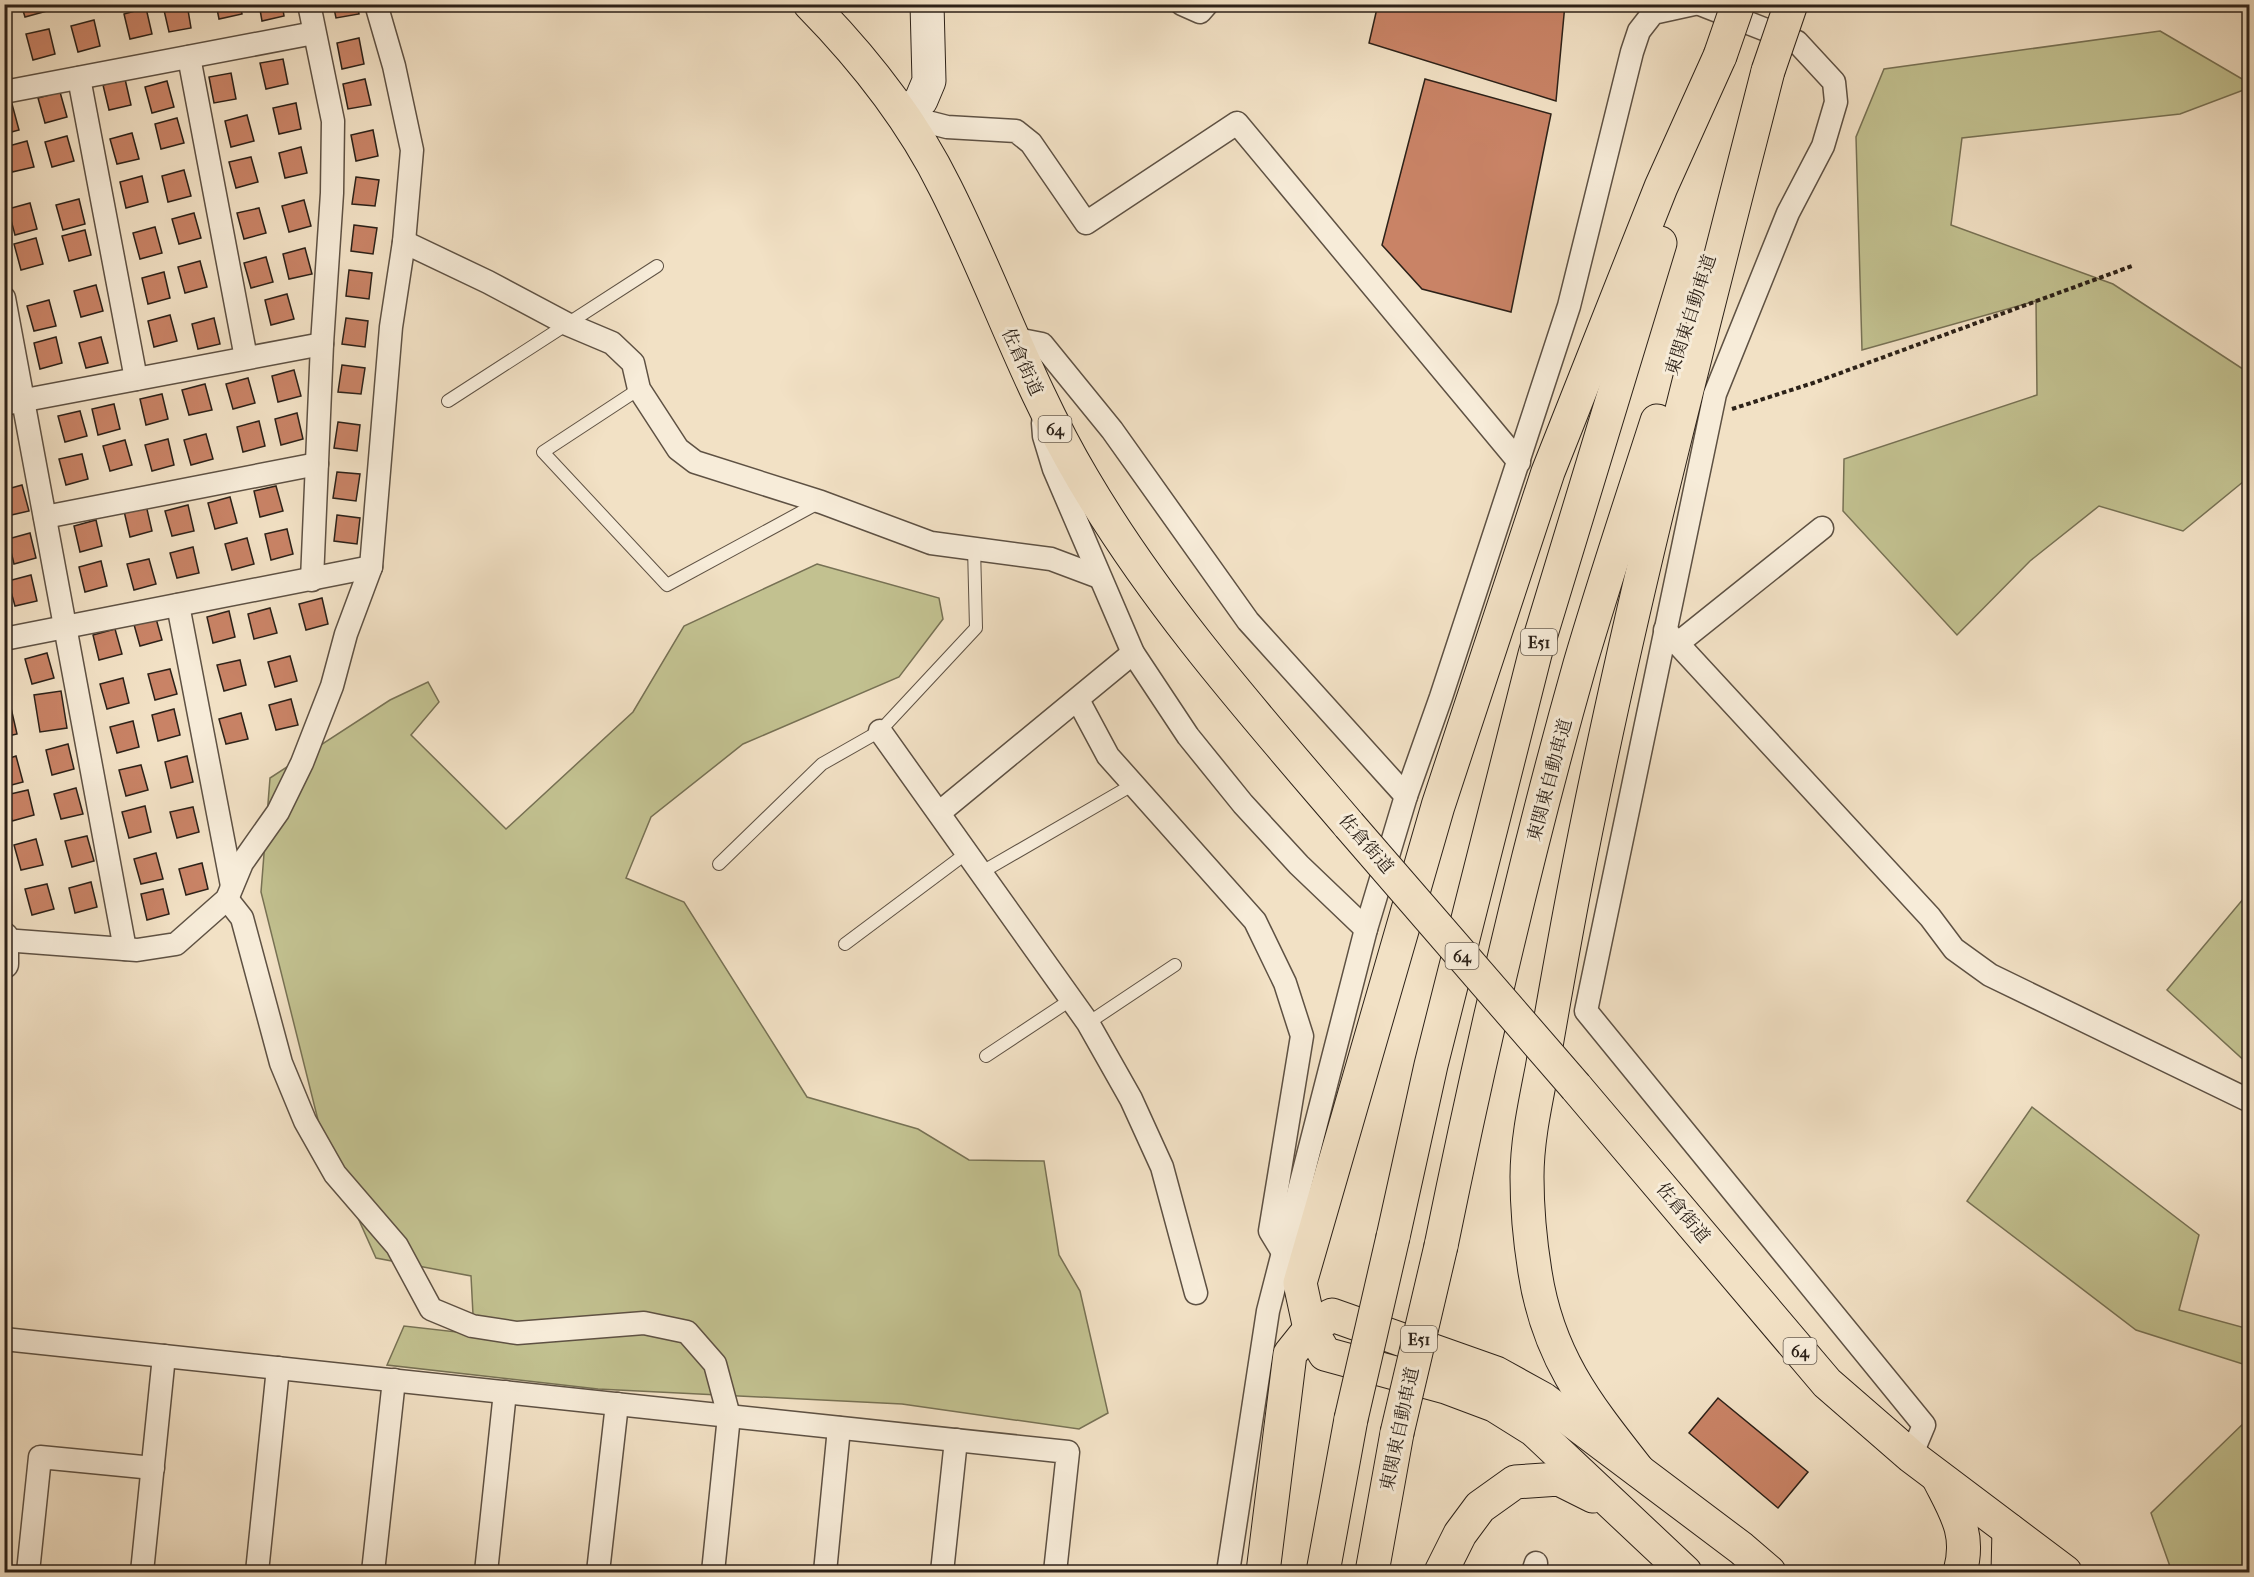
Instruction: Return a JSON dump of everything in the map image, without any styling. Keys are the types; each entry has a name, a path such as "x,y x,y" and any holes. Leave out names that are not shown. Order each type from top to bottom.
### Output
{"main road":[{"name":"佐倉街道","path":"810,4 904,116 944,185 1042,406 1083,480 1135,560 1219,672 1827,1383 1911,1456 2055,1566"},
{"path":"904,116 921,100 929,81 927,4"},
{"name":"E51","path":"1323,1572 1351,1419 1431,1065 1535,654 1629,342 1738,4"},
{"name":"東関東自動車道","path":"1372,1572 1397,1433 1441,1246 1476,1076 1581,662 1791,4"},
{"path":"1685,1572 1534,1430 1494,1405 1446,1387 1325,1354 1311,1329 1300,1283 1438,806 1548,472 1661,187 1720,56"},
{"path":"1638,1470 1583,1400 1545,1319 1535,1273 1529,1222 1527,1176 1531,1132 1557,979 1603,748 1659,495 1768,71"},
{"path":"1263,1572 1290,1354 1311,1329 1332,1315 1496,1373 1543,1399 1769,1572"},
{"path":"1938,1477 1961,1524 1965,1553 1960,1572"},
{"path":"1441,1572 1460,1534 1480,1507 1515,1482 1559,1479 1618,1509"},
{"path":"2008,1572 2009,1530"},
{"path":"2014,1572 2055,1566"}],"street":[{"path":"309,4 333,121 332,193 322,344 312,580"},
{"path":"4,964 5,939 125,949 176,944 230,893 242,863 278,812 302,763 370,567 391,327 404,242 412,150 394,66 376,4"},
{"path":"1182,4 1200,12 1207,4"},
{"path":"1228,1572 1268,1311 1366,929 1406,796 1569,306 1632,52 1640,31 1653,13 1694,4"},
{"path":"1700,4 1797,42 1834,82 1836,102 1823,146 1788,213 1715,394 1708,417 1671,637 1586,1011 1924,1425 1911,1456"},
{"path":"4,92 314,33"},
{"path":"189,57 246,358"},
{"path":"79,78 136,379"},
{"path":"904,116 947,127 1016,131 1031,143 1086,223 1238,123 1519,462"},
{"path":"404,242 488,282 567,324 612,344 633,363 639,389 678,449 695,462 821,502 931,543 1051,559 1099,578"},
{"path":"4,298 14,402 45,517 125,949"},
{"path":"1011,338 1042,344 1112,430 1248,621 1406,796"},
{"path":"14,402 322,344"},
{"path":"1042,406 1044,436 1054,469 1133,653 1188,736 1243,804 1299,865 1366,929"},
{"path":"45,517 317,464"},
{"path":"1671,637 1822,528"},
{"path":"4,639 370,567"},
{"path":"178,605 230,893 242,918 281,1063 305,1122 335,1174 397,1246 431,1309 472,1326 517,1333 644,1323 687,1332 715,1364 729,1416 713,1572"},
{"path":"1671,637 1930,917 1954,949 1990,975 2250,1101"},
{"path":"940,812 1133,653"},
{"path":"1078,700 1108,756 1255,921 1285,983 1302,1036 1270,1232 1284,1254"},
{"path":"880,731 1072,999 1131,1099 1162,1167 1196,1293"},
{"path":"4,1339 1068,1452 1055,1572"},
{"path":"142,1572 164,1356"},
{"path":"257,1572 278,1368"},
{"path":"373,1572 394,1380"},
{"path":"486,1572 505,1392"},
{"path":"598,1572 616,1404"},
{"path":"825,1572 839,1428"},
{"path":"942,1572 956,1440"},
{"path":"28,1572 40,1457 153,1468"}],"lane":[{"path":"448,400 657,266"},
{"path":"639,389 543,452 667,585 821,502"},
{"path":"719,864 822,764 880,731 976,628 974,548"},
{"path":"982,872 1134,784"},
{"path":"845,944 968,852"},
{"path":"1088,1023 1175,965"},
{"path":"986,1056 1072,999"}],"path":[{"path":"1708,417 1814,383 2132,266"}],"shaded area":[{"path":"2160,31 2249,83 2249,88 2180,114 1962,138 1951,225 2113,284 2249,373 2249,477 2183,531 2099,506 2030,561 1957,635 1843,511 1844,459 2037,395 2036,301 1862,350 1856,137 1884,69"},
{"path":"817,564 939,598 943,619 899,677 743,744 651,817 626,878 684,902 807,1097 918,1129 969,1160 1044,1161 1059,1255 1080,1291 1108,1413 1079,1429 902,1404 598,1389 387,1365 404,1326 474,1334 471,1276 376,1258 323,1140 261,892 270,778 390,700 428,682 439,702 411,735 506,829 633,712 684,626"},
{"path":"2249,892 2249,1065 2167,990"},
{"path":"2032,1107 2199,1235 2179,1310 2249,1329 2249,1366 2136,1330 1967,1201"},
{"path":"2249,1418 2249,1572 2172,1572 2151,1513"}],"building":[{"path":"21,4 45,4 47,11 25,17"},
{"path":"187,4 191,28 169,32 163,6"},
{"path":"216,4 240,4 242,14 219,19"},
{"path":"259,4 282,4 284,16 262,21"},
{"path":"333,4 357,4 359,14 336,18"},
{"path":"1378,4 1565,4 1556,101 1369,43"},
{"path":"146,8 152,34 130,39 124,14"},
{"path":"94,20 100,46 78,52 71,26"},
{"path":"49,29 55,54 33,60 26,34"},
{"path":"4,34 10,58 4,59"},
{"path":"359,38 364,64 342,69 337,43"},
{"path":"283,59 288,84 266,89 260,63"},
{"path":"231,73 236,99 214,103 209,77"},
{"path":"125,79 131,105 109,110 103,85"},
{"path":"365,79 371,105 348,109 343,84"},
{"path":"1425,79 1551,114 1511,312 1422,289 1382,245"},
{"path":"167,81 174,107 152,113 145,87"},
{"path":"60,92 67,117 45,123 38,98"},
{"path":"296,103 301,129 279,134 273,108"},
{"path":"12,104 19,130 4,134 4,106"},
{"path":"247,115 254,141 231,147 225,121"},
{"path":"177,118 184,143 161,149 155,124"},
{"path":"373,130 378,156 356,161 351,135"},
{"path":"132,133 139,159 117,164 110,139"},
{"path":"67,136 74,161 52,167 45,142"},
{"path":"27,141 34,167 12,172 5,147"},
{"path":"301,147 307,173 285,178 279,153"},
{"path":"251,157 258,182 236,188 229,162"},
{"path":"184,170 191,196 168,202 162,176"},
{"path":"142,176 148,202 126,208 120,182"},
{"path":"356,177 379,180 375,206 352,204"},
{"path":"79,199 85,224 63,230 56,205"},
{"path":"304,200 311,226 289,232 282,206"},
{"path":"30,203 37,229 15,235 8,209"},
{"path":"259,208 266,233 244,239 237,213"},
{"path":"194,213 201,238 179,244 172,219"},
{"path":"354,225 377,228 373,254 351,251"},
{"path":"155,227 162,253 140,259 133,233"},
{"path":"85,230 91,255 69,261 62,236"},
{"path":"36,238 43,264 21,270 14,244"},
{"path":"305,248 312,274 289,279 283,254"},
{"path":"266,257 273,282 251,288 244,263"},
{"path":"200,261 207,287 185,293 178,267"},
{"path":"349,270 372,273 369,299 346,296"},
{"path":"164,272 170,298 148,304 142,278"},
{"path":"96,285 103,311 81,317 74,291"},
{"path":"287,294 294,319 271,325 265,300"},
{"path":"49,300 56,326 34,331 27,306"},
{"path":"170,315 177,341 154,347 148,321"},
{"path":"214,318 220,344 198,349 192,324"},
{"path":"346,318 368,321 365,347 342,344"},
{"path":"56,337 62,363 40,369 34,343"},
{"path":"101,337 108,363 86,368 79,343"},
{"path":"342,365 365,368 361,394 338,392"},
{"path":"294,370 301,396 278,402 272,376"},
{"path":"248,378 255,403 233,409 226,384"},
{"path":"205,384 212,410 189,415 182,390"},
{"path":"162,394 168,419 146,425 140,399"},
{"path":"114,404 120,429 98,435 92,409"},
{"path":"80,411 87,436 65,442 58,416"},
{"path":"297,413 303,439 281,445 275,419"},
{"path":"259,421 265,446 243,452 237,427"},
{"path":"338,422 360,425 357,451 334,448"},
{"path":"206,434 213,459 191,465 184,440"},
{"path":"168,439 174,465 152,471 145,445"},
{"path":"125,440 132,465 110,471 103,446"},
{"path":"82,454 88,479 66,485 59,459"},
{"path":"337,472 360,474 356,501 333,498"},
{"path":"22,485 29,511 7,516 4,490"},
{"path":"276,486 283,511 260,517 254,491"},
{"path":"230,497 237,523 215,529 208,503"},
{"path":"146,505 152,531 130,537 124,511"},
{"path":"188,505 194,531 172,536 165,511"},
{"path":"337,515 360,518 357,544 334,541"},
{"path":"96,520 102,546 80,552 74,526"},
{"path":"287,529 293,554 271,560 265,534"},
{"path":"30,533 36,558 14,564 8,539"},
{"path":"247,538 254,564 232,570 225,544"},
{"path":"193,547 199,573 177,578 170,553"},
{"path":"149,559 156,584 134,590 127,564"},
{"path":"101,561 107,586 85,592 79,567"},
{"path":"31,575 37,601 15,606 8,581"},
{"path":"322,598 328,624 306,630 299,604"},
{"path":"270,608 277,633 254,639 248,614"},
{"path":"229,611 235,637 213,643 207,617"},
{"path":"155,615 162,640 140,646 133,621"},
{"path":"115,629 122,654 99,660 93,635"},
{"path":"47,653 54,678 32,684 25,659"},
{"path":"290,656 297,681 275,687 268,662"},
{"path":"240,660 246,685 224,691 217,665"},
{"path":"170,669 177,694 155,700 148,674"},
{"path":"123,678 129,703 107,709 100,684"},
{"path":"61,691 67,728 40,732 34,695"},
{"path":"291,699 298,725 276,730 269,705"},
{"path":"11,708 17,734 4,737 4,710"},
{"path":"174,709 180,735 158,741 152,715"},
{"path":"241,713 248,739 226,744 219,719"},
{"path":"133,721 139,747 117,753 110,727"},
{"path":"68,744 74,769 52,775 46,750"},
{"path":"16,756 23,782 4,787 4,760"},
{"path":"187,756 193,782 171,788 165,762"},
{"path":"141,765 148,790 126,796 119,770"},
{"path":"76,788 83,814 61,819 54,794"},
{"path":"28,790 34,815 12,821 6,795"},
{"path":"145,806 151,832 129,838 122,812"},
{"path":"193,807 199,832 177,838 170,812"},
{"path":"87,836 94,861 72,867 65,841"},
{"path":"36,839 43,865 21,870 14,845"},
{"path":"156,853 163,879 141,884 134,859"},
{"path":"202,863 208,889 186,895 179,869"},
{"path":"91,882 97,907 75,913 69,888"},
{"path":"47,884 54,909 32,915 25,889"},
{"path":"163,889 169,914 147,920 141,894"},
{"path":"1718,1398 1808,1472 1778,1508 1689,1433"}]}
